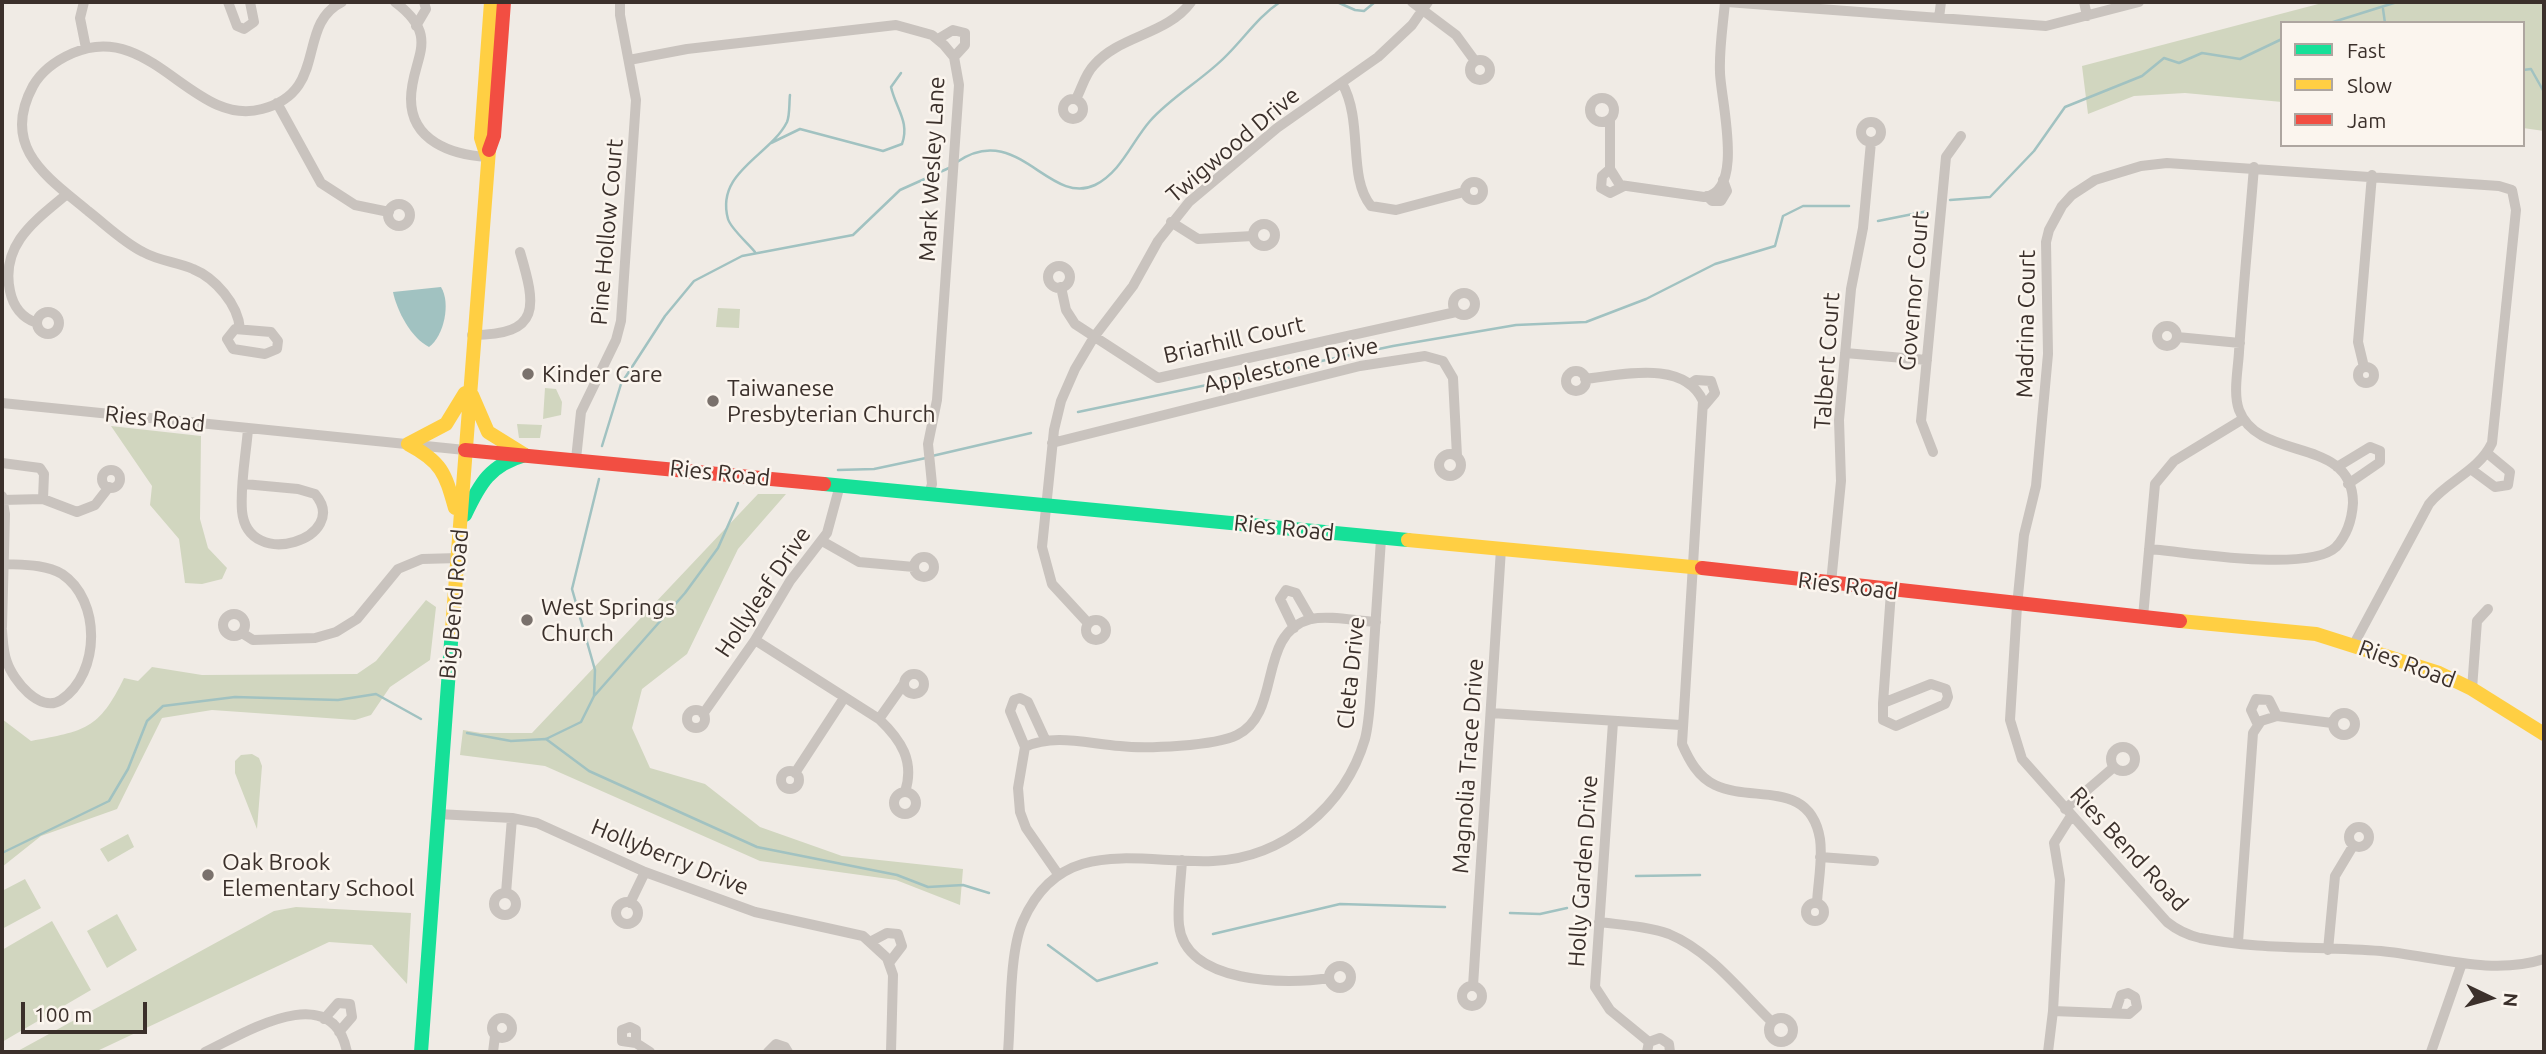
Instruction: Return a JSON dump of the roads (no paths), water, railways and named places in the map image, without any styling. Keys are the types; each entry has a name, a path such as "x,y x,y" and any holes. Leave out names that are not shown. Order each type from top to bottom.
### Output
{"street":[{"path":"84,2 80,18 86,48"},
{"path":"228,2 233,21 244,29 254,22 250,2"},
{"path":"240,329 227,296 205,276 134,248 67,194 31,160 23,132 23,114 27,98 42,73 55,62 86,48 120,48 138,54 216,105 251,112 277,103 298,86 310,63 318,25 325,14 342,2"},
{"path":"398,2 416,26 422,45 411,99 417,122 430,140 449,152 487,157"},
{"path":"416,26 426,9 425,2"},
{"name":"Big Bend Road","path":"487,157 481,138 491,2"},
{"name":"Big Bend Road","path":"421,1052 445,709 459,558 472,335 487,157 494,136 504,2"},
{"name":"Pine Hollow Court","path":"576,459 581,412 620,332 636,100 620,2"},
{"path":"1076,99 1089,71 1099,59 1175,20 1191,2"},
{"path":"1412,2 1426,6 1457,35 1475,61"},
{"path":"1610,119 1610,169 1615,182 1624,186 1707,196 1715,194 1723,180 1728,134 1720,70 1726,2 1834,6 2046,26 2138,2"},
{"path":"1939,18 1941,2"},
{"path":"2084,2 2087,16"},
{"name":"Twigwood Drive","path":"1088,623 1057,590 1045,568 1042,547 1052,443 1061,401 1094,337 1133,286 1171,222 1198,194 1256,145 1397,41 1426,6"},
{"path":"629,60 687,48 884,26 915,29 938,38 953,30 965,33 965,45 954,57"},
{"name":"Mark Wesley Lane","path":"929,494 931,467 928,444 937,400 959,85 954,57 938,38"},
{"path":"1342,83 1353,104 1360,182 1371,206 1396,210 1464,192"},
{"path":"277,103 321,184 355,205 389,212"},
{"name":"Governor Court","path":"1933,453 1922,421 1927,360 1946,157 1961,136"},
{"name":"Talbert Court","path":"1831,583 1841,481 1839,421 1852,275 1863,228 1871,142"},
{"name":"Madrina Court","path":"2017,606 2024,535 2036,486 2049,342 2046,242 2054,218 2082,187 2124,170 2178,162 2372,175 2512,190 2515,210 2496,425 2487,453"},
{"path":"2149,549 2284,561 2316,558 2334,549 2347,531 2352,510 2348,484 2337,467 2317,454 2269,441 2243,419 2237,399 2254,167"},
{"path":"2364,367 2358,342 2372,175"},
{"path":"37,323 22,314 10,295 10,257 14,246 29,226 67,194"},
{"path":"1171,222 1198,239 1253,236"},
{"path":"472,335 504,334 526,318 532,294 520,252"},
{"name":"Briarhill Court","path":"1060,287 1070,318 1149,375 1168,377 1262,353 1456,312"},
{"path":"240,329 274,334 278,341 276,349 265,354 233,349 228,337 232,330 240,329"},
{"path":"2177,337 2239,343"},
{"path":"1845,353 1927,360"},
{"name":"Applestone Drive","path":"1052,443 1360,366 1425,356 1443,361 1453,378 1457,456"},
{"path":"1586,379 1653,373 1669,375 1690,384 1701,396 1704,405 1681,725 1686,752 1708,781 1733,790 1783,796 1801,805 1818,830 1820,857 1816,903"},
{"path":"1690,384 1696,380 1711,381 1716,393 1704,405"},
{"path":"408,444 446,424 457,410 469,385"},
{"path":"469,385 477,412 488,432 525,455"},
{"name":"Ries Road","path":"2,403 465,450 1047,503 1381,539 1693,567 2017,606 2303,632 2354,644 2427,668 2472,689 2544,734"},
{"path":"2143,617 2154,492 2159,479 2174,461 2243,419"},
{"path":"244,484 298,489 315,494 321,504 322,522 318,528 293,544 271,545 248,528 242,512 244,484 248,429"},
{"path":"408,444 440,464 451,485 461,523"},
{"path":"2337,467 2370,447 2380,451 2380,462 2348,484"},
{"path":"2354,644 2429,504 2441,491 2472,470 2487,453 2510,472 2508,485 2495,487 2472,470"},
{"path":"461,523 486,471 506,459 525,455"},
{"path":"2,463 40,468 44,474 43,499"},
{"name":"Hollyleaf Drive","path":"703,714 755,640 790,581 822,541 840,485"},
{"path":"4,564 54,570 70,581 84,598 90,645 85,670 78,683 60,701 44,703 37,698 14,676 7,662 2,629 2,498 43,499 77,512 95,505 109,487"},
{"name":"Cleta Drive","path":"1058,874 1078,864 1113,857 1214,861 1260,851 1285,841 1306,826 1333,800 1354,765 1365,738 1381,539"},
{"path":"822,541 859,562 914,567"},
{"name":"Magnolia Trace Drive","path":"1473,986 1501,549"},
{"path":"242,633 253,639 314,638 337,632 357,619 398,569 422,559 459,558"},
{"path":"1294,628 1281,602 1286,590 1296,593 1311,619"},
{"path":"1883,703 1931,684 1944,687 1948,693 1947,701 1941,707 1896,726 1883,720 1883,703 1891,592"},
{"name":"Ries Bend Road","path":"2017,606 2010,712 2014,741 2022,759 2167,922 2192,936 2238,942 2384,952 2462,963 2510,965 2544,959"},
{"path":"2472,689 2477,621 2488,609"},
{"path":"1025,747 1045,739 1136,747 1234,737 1255,722 1280,646 1294,628 1311,619 1376,622"},
{"path":"755,640 879,719 897,737 905,753 910,777 905,792"},
{"path":"879,719 903,685"},
{"path":"795,773 844,698"},
{"path":"1008,1052 1017,936 1029,908 1058,874 1026,828 1020,812 1018,789 1025,747 1010,711 1012,703 1017,699 1028,702 1045,739"},
{"path":"2258,725 2251,710 2256,699 2269,700 2277,716"},
{"path":"1490,713 1681,725"},
{"path":"2238,942 2251,743 2258,725 2267,717 2277,716 2333,723"},
{"name":"Holly Garden Drive","path":"1613,722 1594,978 1599,995 1610,1010 1648,1047 1663,1039 1669,1044 1670,1052"},
{"path":"2048,1052 2053,1011 2060,880 2054,843 2068,813 2114,768"},
{"name":"Hollyberry Drive","path":"438,814 512,818 557,831 645,872 755,912 789,922 854,932 870,942 889,963"},
{"path":"506,893 512,818"},
{"path":"2328,950 2335,876 2353,846"},
{"path":"1820,857 1874,862"},
{"path":"1182,860 1179,926 1183,940 1200,961 1227,973 1284,983 1329,978"},
{"path":"630,903 645,872"},
{"path":"1599,922 1648,928 1682,941 1704,956 1773,1022"},
{"path":"870,942 887,933 898,934 902,946 889,963 895,985 891,1052"},
{"path":"2431,1052 2462,963"},
{"path":"324,1019 338,1003 350,1004 352,1017 339,1032"},
{"path":"2053,1011 2115,1013"},
{"path":"205,1052 280,1017 302,1014 324,1019 339,1032 347,1052"},
{"path":"494,1052 495,1036"},
{"path":"636,1043 650,1052"},
{"path":"768,1052 773,1046 780,1044 788,1052"}],"water":[{"path":"441,287 446,310 439,335 429,347 416,337 406,323 393,292"}],"waterway":[{"path":"957,162 978,152 997,151 1015,157 1062,185 1078,189 1095,185 1112,173 1159,112 1218,64 1259,20 1280,2"},
{"path":"1337,2 1364,11 1375,2"},
{"path":"2336,21 2397,2"},
{"path":"2383,9 2385,21"},
{"path":"1950,200 1990,197 2034,151 2065,107 2142,76 2164,58 2179,63 2202,53 2240,59 2280,40"},
{"path":"2525,70 2531,69 2544,92"},
{"path":"771,143 800,129 883,151 902,144 903,122 891,87 901,73"},
{"path":"755,252 728,219 726,203 729,189 736,177 769,145 787,122 790,95"},
{"path":"602,446 621,384 665,316 694,281 742,256 853,235 900,190 949,168"},
{"path":"1078,412 1393,346 1516,325 1586,322 1646,299 1715,264 1775,246 1783,216 1803,206 1849,206"},
{"path":"1878,221 1928,211"},
{"path":"932,456 1031,433"},
{"path":"838,470 874,469 926,458"},
{"path":"467,733 511,741 546,739 581,722 594,696 595,670 572,589 599,479"},
{"path":"595,695 685,593 718,548 738,503"},
{"path":"2,853 109,801 128,769 147,721 163,706 235,697 338,700 376,694 421,719"},
{"path":"546,739 589,771 757,847 897,875 928,887 963,885 989,893"},
{"path":"1636,876 1700,875"},
{"path":"1213,934 1340,904 1445,907"},
{"path":"1510,913 1540,914 1567,908"},
{"path":"1048,945 1097,981 1157,963"}],"place":[{"name":"Kinder Care","path":"528,374"},
{"name":"Taiwanese Presbyterian Church","path":"713,401"},
{"name":"West Springs Church","path":"527,620"},
{"name":"Oak Brook Elementary School","path":"208,875"}]}
